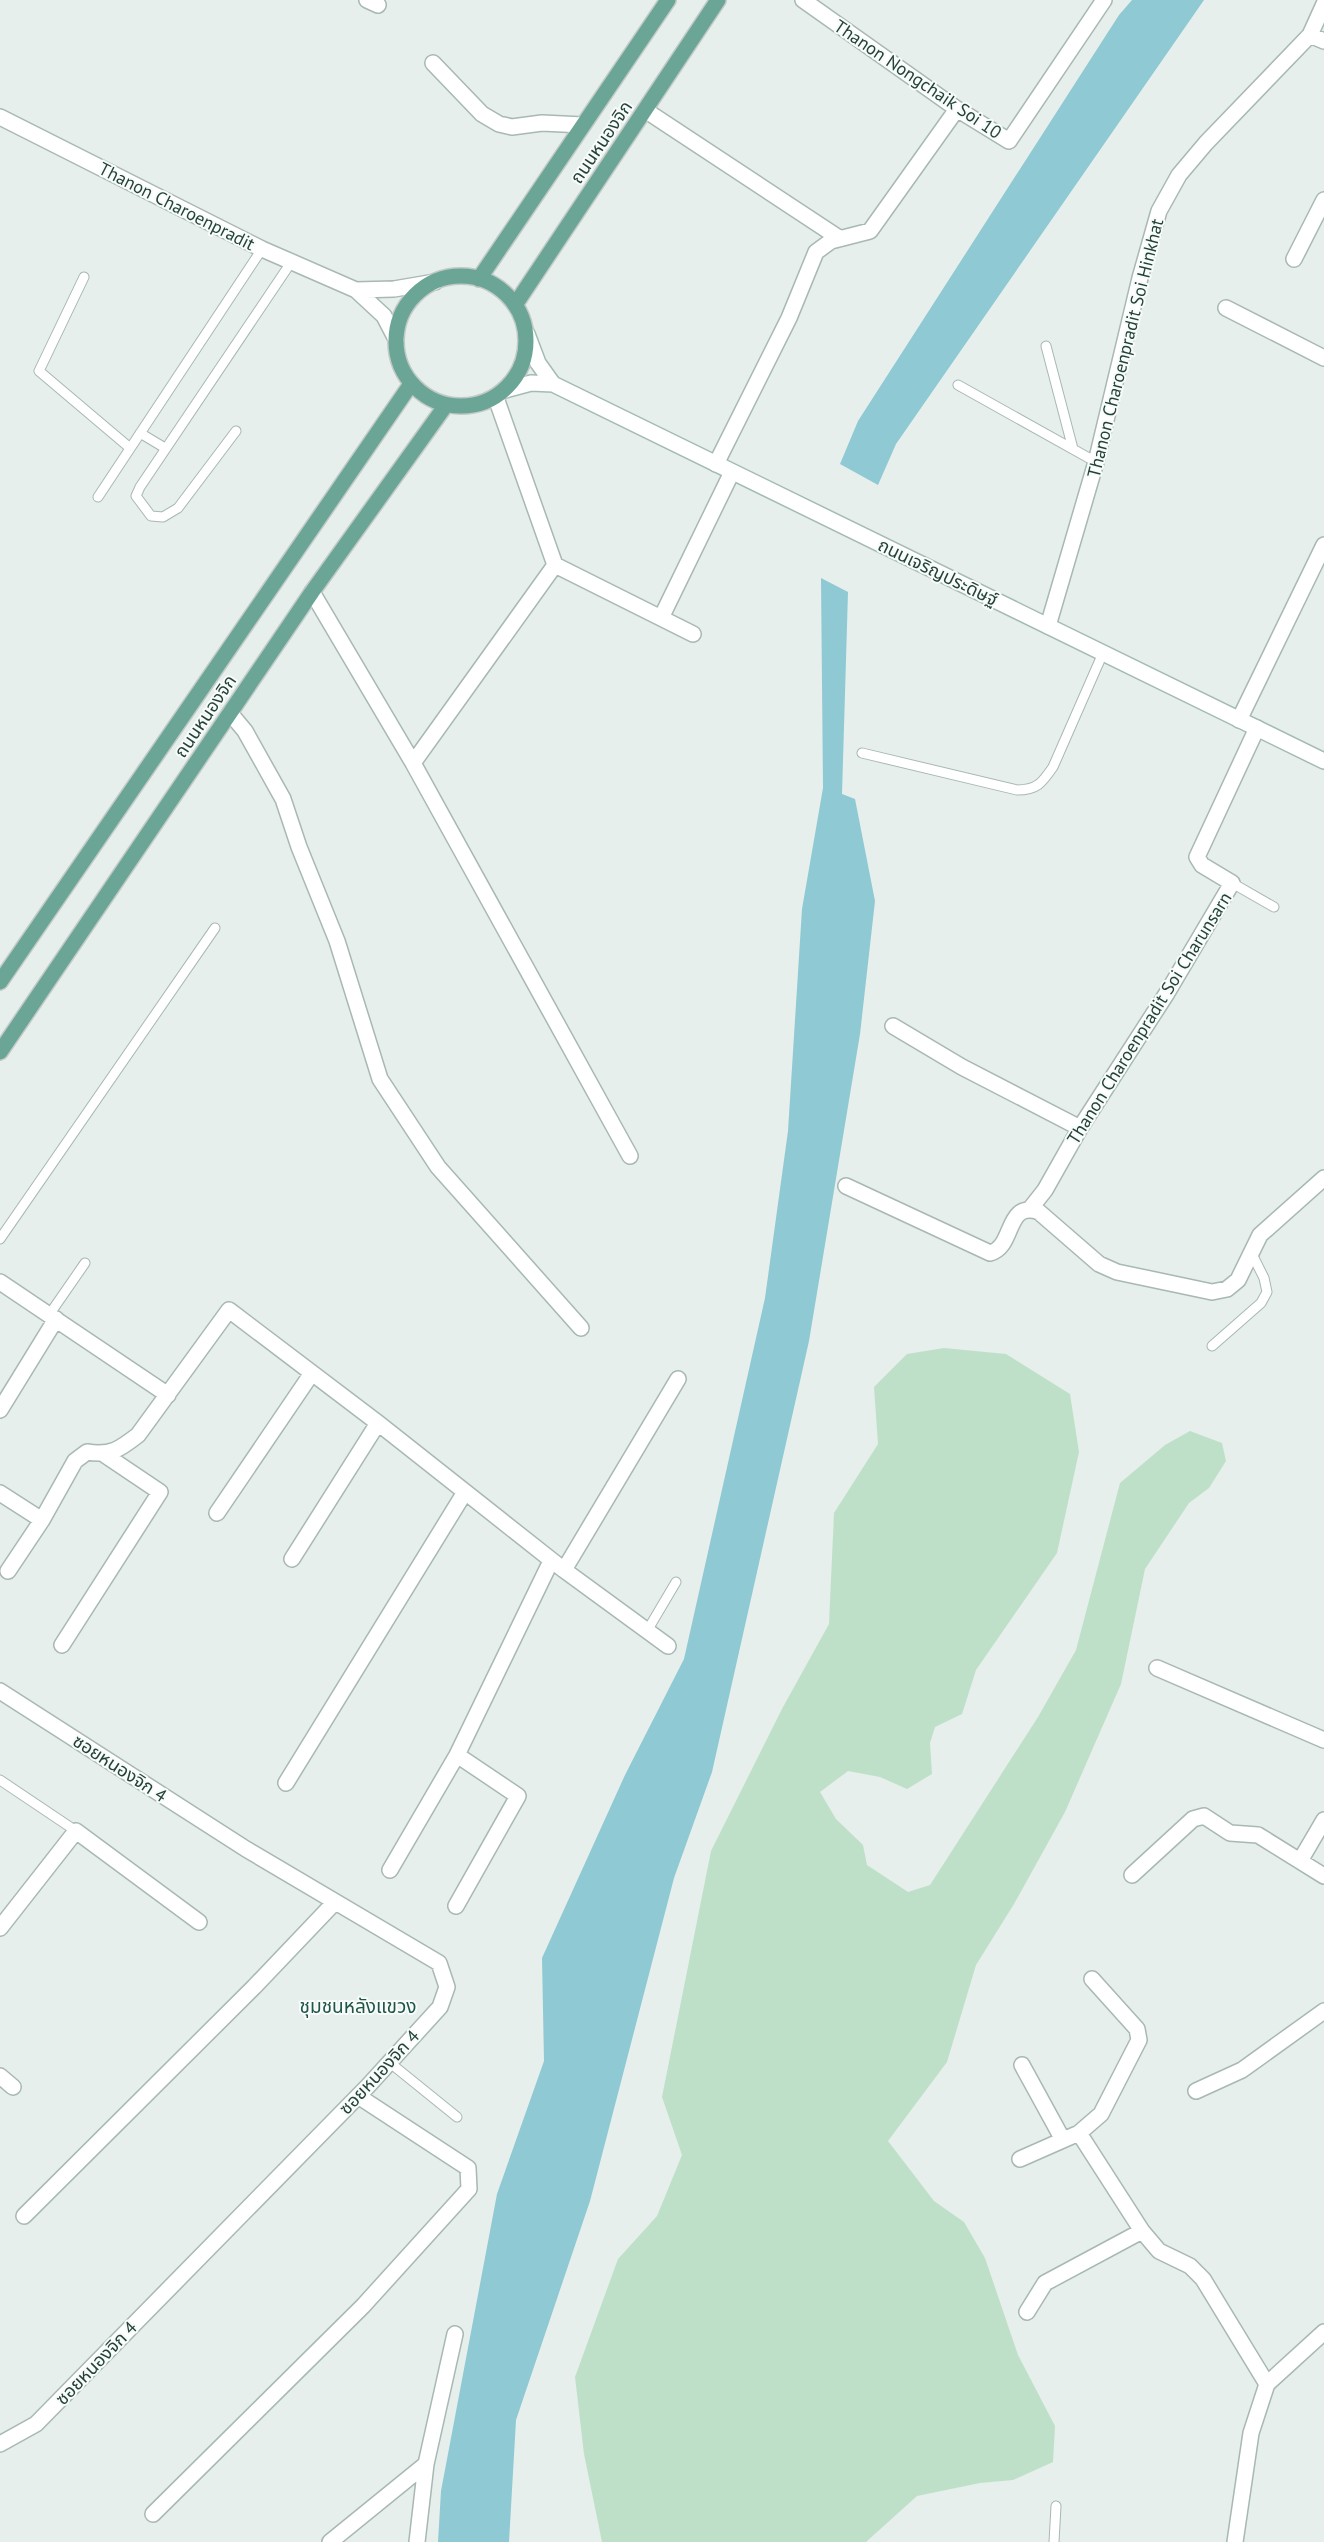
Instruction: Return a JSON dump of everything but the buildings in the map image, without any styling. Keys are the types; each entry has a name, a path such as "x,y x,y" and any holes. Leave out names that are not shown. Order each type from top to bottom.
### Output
{"main road":[{"name":"ถนนหนองจิก","path":"479,279 668,0"},
{"name":"ถนนหนองจิก","path":"515,305 718,0"},
{"path":"469,276 479,279 490,282 508,295 521,313 526,334 526,354 518,374 500,394 482,404 467,407 446,405 426,397 410,384 399,365 396,339 398,321 409,301 426,286 447,277 469,276"},
{"name":"ถนนหนองจิก","path":"1,979 410,384"},
{"name":"ถนนหนองจิก","path":"0,1052 312,592 446,405"}],"street":[{"name":"Thanon Nongchaik Soi 10","path":"803,0 957,109 1009,141 1104,0"},
{"name":"Thanon Charoenpradit Soi Hinkhat","path":"1048,626 1096,462 1140,278 1159,211 1179,175 1206,143 1310,35 1324,4"},
{"path":"1310,35 1324,41"},
{"path":"433,63 482,114 499,124 512,127 542,123 583,125"},
{"path":"716,464 789,318 816,252 839,238 859,236 870,231 957,109"},
{"path":"645,110 839,238"},
{"name":"Thanon Charoenpradit","path":"0,117 262,249 356,290"},
{"path":"1294,259 1324,200"},
{"path":"356,290 394,289 435,282"},
{"path":"356,290 384,316 396,339"},
{"path":"1226,308 1324,358"},
{"path":"526,334 538,363 552,384"},
{"name":"ถนนเจริญประดิษฐ์","path":"500,394 531,383 552,384 1324,761"},
{"path":"500,394 555,565 693,634"},
{"path":"661,618 732,472"},
{"path":"1239,720 1324,545"},
{"path":"413,763 555,565"},
{"path":"312,592 413,763 630,1156"},
{"path":"230,713 245,731 286,806 299,847 338,941 380,1079 438,1167 581,1328"},
{"name":"Thanon Charoenpradit Soi Charunsarn","path":"846,1186 990,1253 997,1251 1017,1215 1024,1210 1030,1209 1045,1190 1080,1128 1167,993 1232,883 1202,865 1197,857 1257,728"},
{"path":"893,1026 962,1067 1080,1128"},
{"path":"1030,1209 1038,1212 1099,1264 1117,1272 1212,1292 1226,1289 1238,1280 1260,1235 1324,1178"},
{"path":"0,1282 168,1394"},
{"path":"105,1455 126,1444 138,1434 229,1310 378,1423 564,1570 668,1646"},
{"path":"0,1410 53,1317"},
{"path":"217,1513 312,1373"},
{"path":"564,1570 678,1379"},
{"path":"292,1558 378,1423"},
{"path":"8,1571 42,1520 75,1461 87,1452 105,1455 160,1492 62,1645"},
{"path":"0,1492 42,1520"},
{"path":"286,1783 464,1492"},
{"path":"390,1870 457,1755 552,1560"},
{"path":"1157,1668 1324,1740"},
{"name":"ซอยหนองจิก 4","path":"0,1691 246,1849 438,1962 447,1987 440,2007 358,2096 36,2424 0,2444"},
{"path":"456,1906 518,1796 457,1755"},
{"path":"1132,1875 1193,1818 1204,1816 1230,1834 1258,1835 1324,1876"},
{"path":"1300,1861 1324,1820"},
{"path":"0,1928 76,1831 199,1922"},
{"path":"24,2216 254,1987 335,1902"},
{"path":"1020,2160 1079,2133 1101,2114 1139,2040 1137,2029 1092,1979"},
{"path":"1196,2091 1242,2070 1324,2010"},
{"path":"1022,2065 1063,2140"},
{"path":"0,2076 13,2087"},
{"path":"153,2514 363,2306 469,2189 468,2168 358,2096"},
{"path":"1079,2133 1142,2231 1159,2251 1190,2266 1203,2279 1267,2384"},
{"path":"1026,2312 1045,2283 1142,2231"},
{"path":"1234,2542 1251,2433 1267,2384 1324,2332"},
{"path":"417,2542 426,2464 454,2334"},
{"path":"330,2542 426,2464"}],"lane":[{"path":"98,497 262,249"},
{"path":"236,431 178,508 162,517 151,516 136,496 140,487 292,261"},
{"path":"84,277 39,372 130,448"},
{"path":"1046,346 1073,449"},
{"path":"958,386 1096,462"},
{"path":"140,433 165,448"},
{"path":"862,752 1017,790 1030,790 1044,781 1053,767 1103,653"},
{"path":"1232,883 1274,907"},
{"path":"0,1239 215,928"},
{"path":"1212,1346 1261,1303 1267,1292 1264,1278 1251,1252"},
{"path":"53,1317 86,1263"},
{"path":"647,1631 676,1582"},
{"path":"0,1780 76,1831"},
{"path":"390,2062 456,2117"},
{"path":"1054,2542 1056,2506"}],"green space":[{"path":"944,1348 1006,1354 1070,1394 1079,1452 1057,1553 976,1670 962,1714 935,1727 930,1743 932,1774 907,1789 880,1777 848,1771 820,1792 836,1819 863,1845 867,1865 908,1892 930,1885 1038,1717 1076,1650 1120,1483 1165,1445 1190,1431 1222,1443 1226,1461 1209,1488 1189,1503 1145,1569 1121,1684 1065,1812 1014,1904 976,1965 947,2062 888,2141 934,2201 964,2222 985,2258 1018,2355 1055,2426 1053,2462 1013,2480 980,2483 917,2496 866,2542 602,2542 584,2454 575,2377 618,2259 657,2216 682,2155 662,2097 711,1851 783,1707 829,1624 834,1513 878,1444 874,1387 907,1354"}],"water":[{"path":"1132,0 1204,0 896,444 878,485 840,464 858,421 1119,15"},
{"path":"821,578 848,592 842,794 855,799 875,901 860,1034 809,1341 712,1772 674,1878 590,2201 516,2420 509,2542 438,2542 441,2491 497,2194 544,2061 542,1958 625,1775 684,1659 765,1298 788,1131 802,909 823,788"}],"district":[{"name":"ชุมชนหลังแขวง","path":"358,2006"}]}
